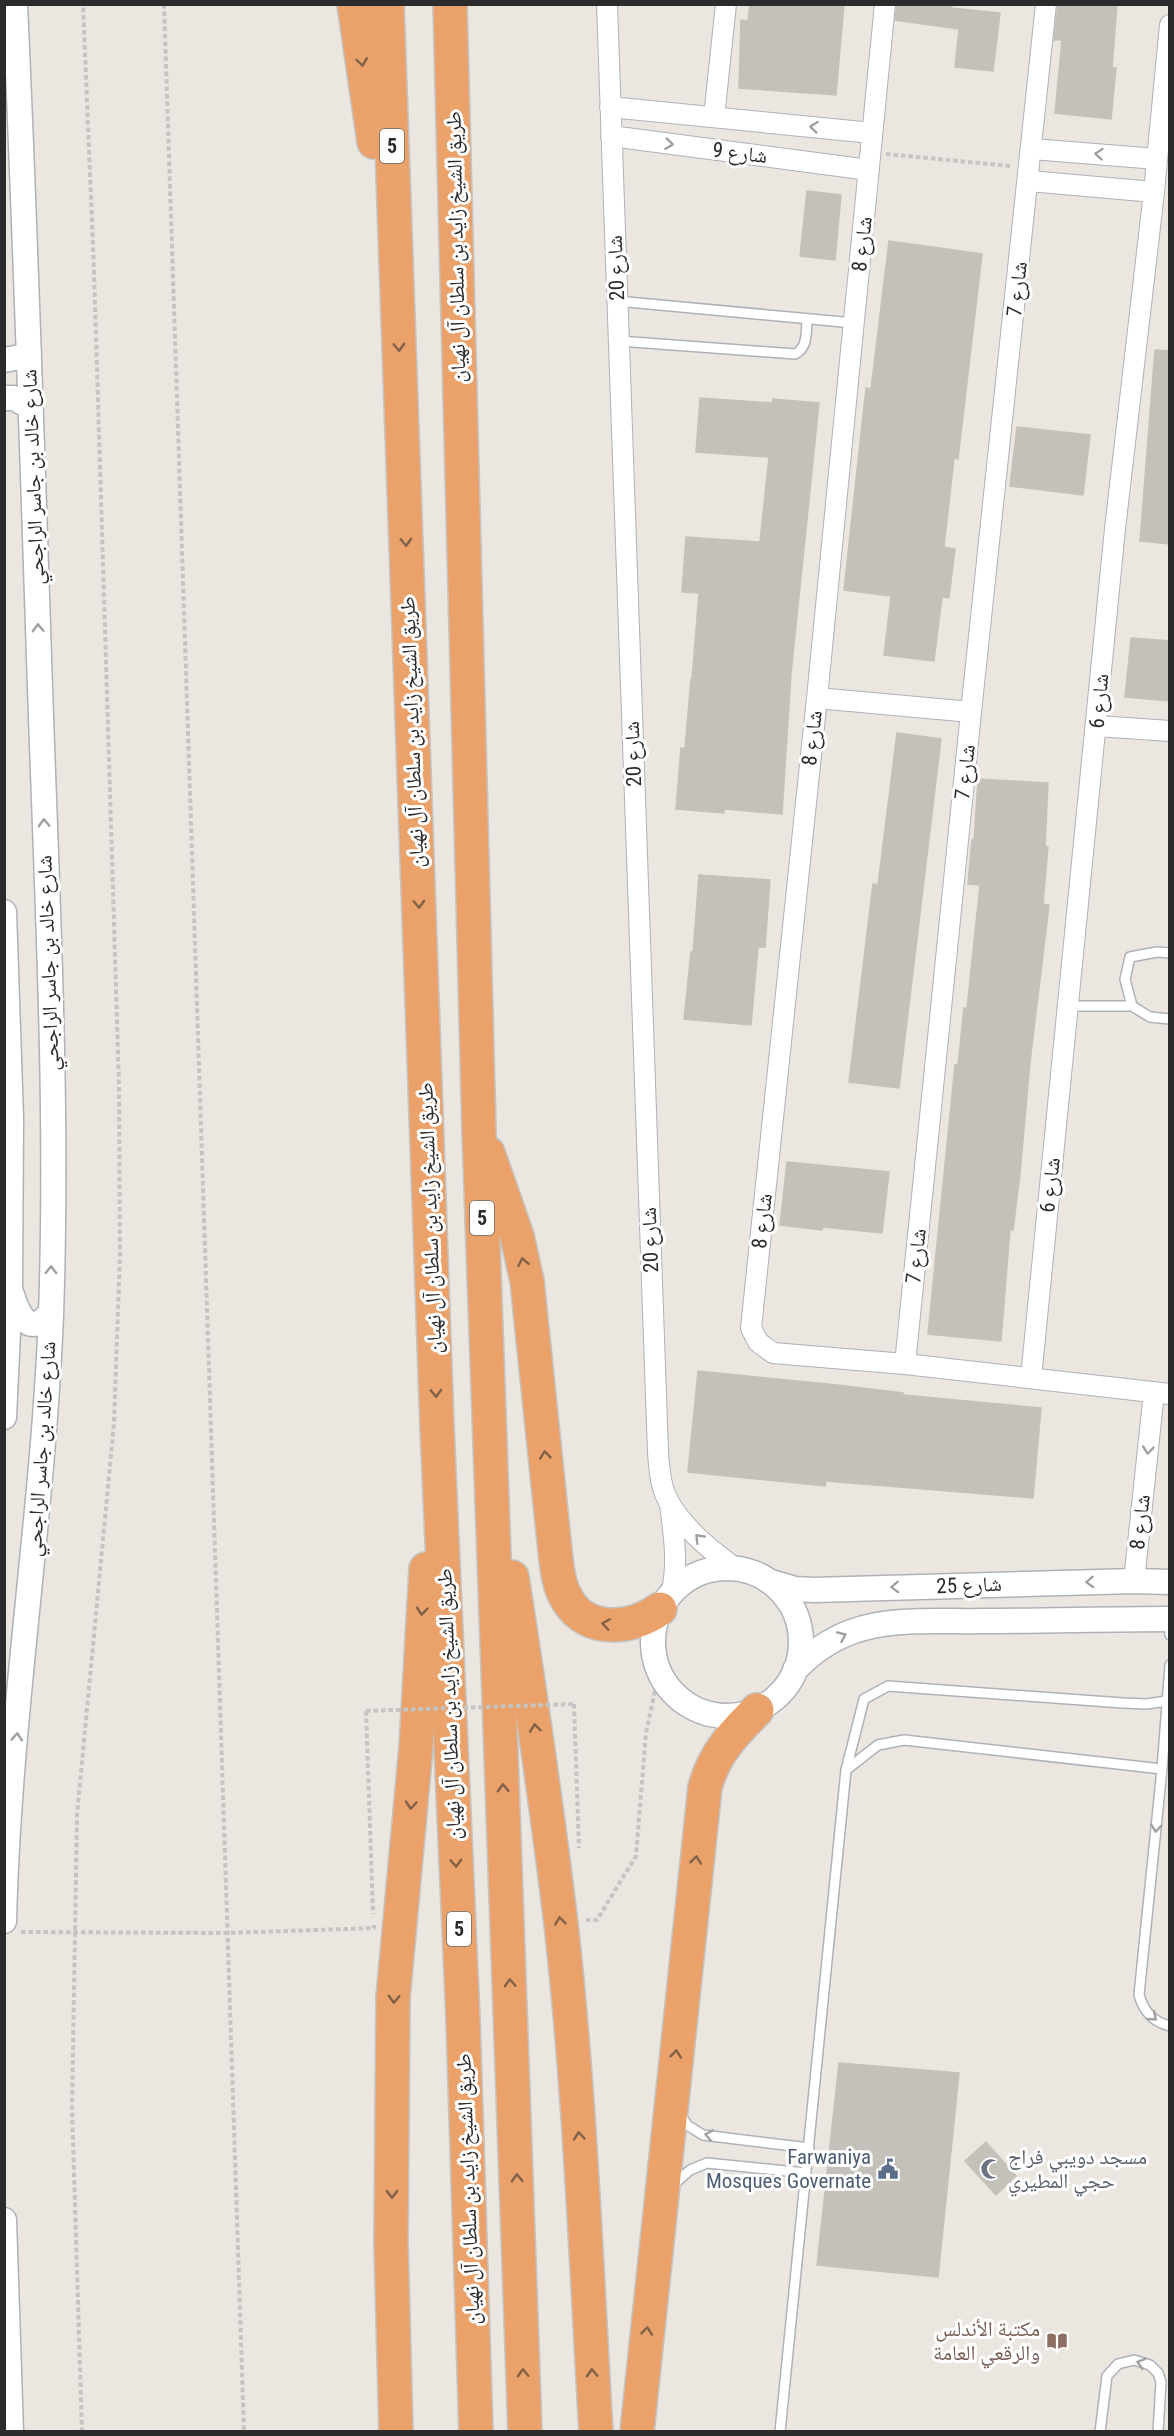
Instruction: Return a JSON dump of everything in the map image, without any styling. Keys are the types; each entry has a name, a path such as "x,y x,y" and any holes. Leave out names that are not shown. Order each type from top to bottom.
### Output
{"highway":[{"path":"354,4 396,288"},
{"name":"طريق الشيخ زايد بن سلطان آل نهيان","path":"387,4 437,1427 463,2019 476,2432"},
{"name":"طريق الشيخ زايد بن سلطان آل نهيان","path":"450,4 479,1132 525,2432"},
{"path":"479,1132 508,1207 523,1260 535,1345 556,1560 563,1592 585,1619 606,1624 633,1624 647,1619 666,1600"},
{"path":"489,1425 529,1683 561,1925 580,2148 596,2432"},
{"path":"396,2432 391,2242 393,1998 416,1747 421,1629 437,1427"},
{"path":"637,2432 705,1787 712,1763 725,1743 757,1710"}],"street":[{"name":"شارع خالد بن جاسر الراجحي","path":"10,1926 5,1875 44,1431 51,1312 53,1115 28,352 27,250 15,4"},
{"name":"شارع 20","path":"607,4 657,1429 660,1472 670,1502 676,1551 676,1571 666,1600"},
{"name":"شارع 9","path":"714,117 726,4"},
{"name":"شارع 8","path":"885,4 817,698 751,1328 758,1342 773,1353 905,1364 1162,1393 1134,1581"},
{"name":"شارع 7","path":"905,1364 1046,4"},
{"name":"شارع 6","path":"1031,1378 1115,529 1154,192 1170,25"},
{"name":"شارع 9","path":"610,107 714,117 871,152"},
{"name":"شارع 9","path":"611,136 871,152"},
{"path":"1030,166 1157,159"},
{"path":"1030,166 1154,192"},
{"path":"4,360 21,357 28,352"},
{"path":"4,398 14,398 30,407"},
{"name":"شارع 8","path":"817,698 971,712"},
{"path":"1097,726 1170,731"},
{"name":"شارع خالد بن جاسر الراجحي","path":"4,912 11,1118 10,1290 4,1418"},
{"path":"10,1290 23,1321 33,1324 43,1322 51,1312"},
{"path":"4,1429 11,1423 21,1420 33,1422 44,1431"},
{"name":"شارع 20","path":"670,1502 695,1536 735,1568"},
{"path":"722,1567 735,1568 747,1570 771,1581 788,1600 799,1624 801,1650 787,1686 778,1696 757,1710 732,1716 706,1714 678,1698 665,1684 654,1660 653,1634 666,1600 696,1574 722,1567"},
{"name":"شارع 25","path":"771,1581 795,1589 824,1590 1134,1581 1170,1582"},
{"name":"شارع 25","path":"795,1670 806,1659 832,1641 852,1632 875,1626 938,1622 1169,1624"},
{"path":"4,2220 11,2432"}],"lane":[{"path":"617,301 854,323"},
{"path":"618,341 795,354 799,353 804,345 807,319"},
{"path":"1132,1006 1125,979 1130,957 1157,952 1170,953"},
{"path":"1067,1006 1132,1006 1150,1017 1170,1019"},
{"path":"1170,1665 1140,1995 1143,2007 1150,2017 1161,2024 1170,2026"},
{"path":"780,2432 846,1770 864,1700 888,1686 1124,1703 1146,1704 1167,1701"},
{"path":"846,1770 878,1745 904,1740 1162,1769"},
{"path":"672,2088 681,2117 687,2125 703,2136 808,2148"},
{"path":"661,2199 690,2170 707,2163 806,2174"},
{"path":"1100,2432 1107,2376 1118,2364 1134,2360 1150,2365 1158,2373 1170,2378"},
{"path":"1158,2373 1162,2392 1158,2432"}],"path":[{"path":"82,2432 72,2108 77,1815 114,1423 120,1255 118,1038 94,270 83,4"},
{"path":"164,4 244,2432"},
{"path":"871,152 1030,166"},
{"path":"582,1921 597,1920 636,1856 646,1733 659,1672"},
{"path":"10,1926 74,1932 226,1933 374,1928 366,1711 574,1704 579,1852"}],"building":[{"path":"750,4 844,4 836,95 739,88 741,20 748,21"},
{"path":"897,4 952,4 951,8 1000,13 993,71 955,67 959,29 895,20"},
{"path":"1058,4 1117,4 1112,68 1116,68 1111,119 1055,113 1062,40 1054,40"},
{"path":"807,191 841,195 835,260 800,256"},
{"path":"889,241 982,254 958,459 954,458 944,547 955,549 949,598 942,597 934,661 884,655 891,596 844,590 866,388 871,389"},
{"path":"1155,350 1170,351 1170,544 1140,541"},
{"path":"700,398 773,403 773,399 819,403 791,674 782,814 724,809 724,813 676,809 681,748 685,748 699,593 682,592 686,537 760,542 769,457 696,452"},
{"path":"1017,427 1090,435 1083,495 1010,486"},
{"path":"1131,638 1170,641 1170,701 1125,697"},
{"path":"897,733 941,739 899,1088 849,1082 873,884 878,885"},
{"path":"978,779 1048,783 1045,846 1048,847 1043,904 1049,905 1030,1062 1020,1174 1013,1230 1010,1229 1001,1341 928,1334 955,1065 958,1065 964,1008 967,1008 980,885 968,884 972,840 974,841"},
{"path":"699,875 770,880 765,947 758,947 751,1025 684,1019 691,952 693,952"},
{"path":"787,1162 889,1172 882,1233 780,1225"},
{"path":"698,1371 837,1385 903,1393 903,1395 1041,1408 1033,1498 826,1481 825,1486 688,1472"},
{"name":"Farwaniya Mosques Governate","path":"839,2063 959,2073 938,2277 817,2265"},
{"name":"مسجد دويبي فراج حجي المطيري","path":"986,2142 1016,2176 996,2195 965,2161"}],"place":[{"name":"Farwaniya Mosques Governate","path":"888,2169"},
{"name":"مسجد دويبي فراج حجي المطيري","path":"991,2169"},
{"name":"مكتبة الأندلس والرقعي العامة","path":"1057,2341"}]}
